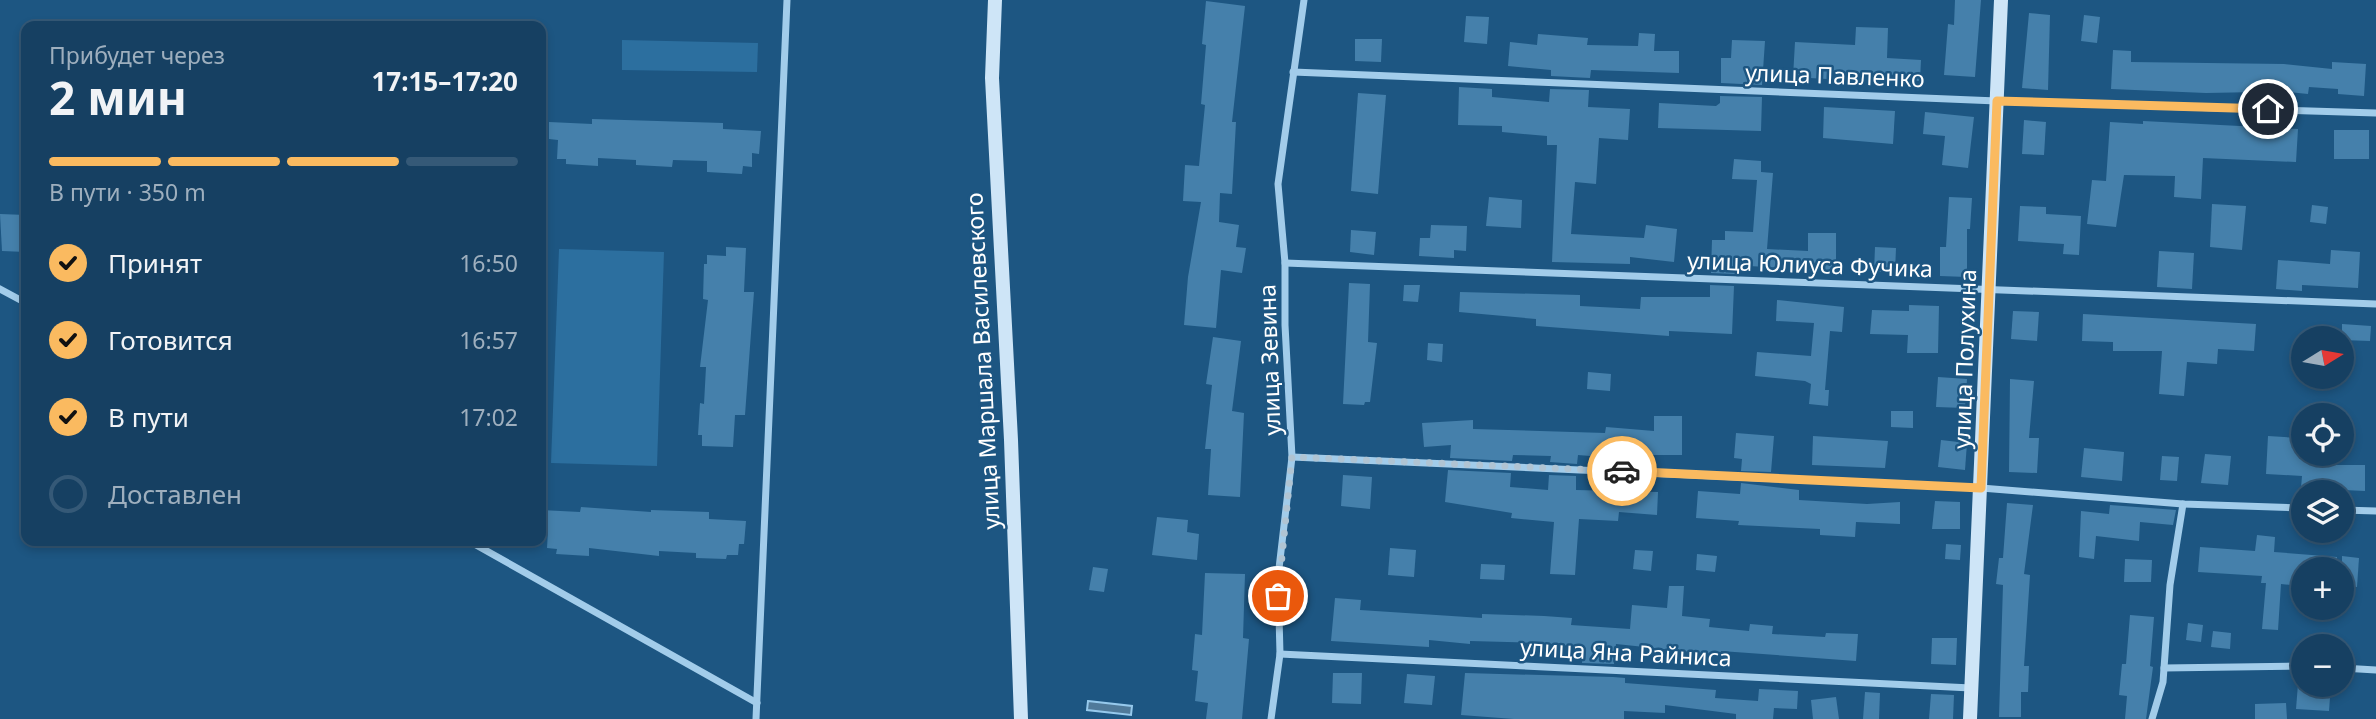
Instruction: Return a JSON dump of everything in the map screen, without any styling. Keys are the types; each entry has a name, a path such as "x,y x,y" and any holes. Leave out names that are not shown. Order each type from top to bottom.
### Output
{"main road":[{"name":"улица Маршала Василевского","path":"995,0 992,78 1011,440 1021,719"},
{"name":"улица Полухина","path":"1970,719 2001,0"}],"street":[{"path":"756,719 787,0"},
{"name":"улица Зевина","path":"1271,719 1280,654 1278,577 1292,457 1285,325 1285,263 1278,184 1304,0"},
{"name":"улица Павленко","path":"1293,72 1997,101 2376,113"},
{"name":"улица Юлиуса Фучика","path":"1285,263 2376,304"},
{"path":"0,289 21,300"},
{"path":"1292,457 1981,488 2183,504 2291,508"},
{"path":"2152,719 2164,668 2170,585 2183,504"},
{"path":"2354,510 2376,511"},
{"path":"478,546 757,703"},
{"name":"улица Яна Райниса","path":"1280,654 1971,688"},
{"path":"2164,668 2291,666"},
{"path":"2354,669 2376,670"}],"shaded area":[{"path":"622,40 758,43 757,72 622,70"},
{"path":"559,249 664,252 657,466 551,463"},
{"path":"1088,701 1132,706 1131,715 1087,710"}],"building":[{"path":"1955,0 1981,0 1975,77 1944,75 1948,24 1954,25"},
{"path":"1206,1 1245,6 1232,122 1236,122 1232,194 1220,193 1219,222 1239,225 1236,247 1246,248 1242,273 1221,270 1216,328 1184,325 1188,277 1201,202 1183,201 1185,165 1199,166 1205,105 1201,104 1206,45 1202,44"},
{"path":"2029,13 2050,15 2048,90 2022,88"},
{"path":"2084,15 2100,17 2097,43 2081,41"},
{"path":"1466,16 1489,17 1487,44 1464,42"},
{"path":"1856,27 1888,28 1887,58 1921,60 1920,81 1901,80 1901,75 1828,72 1827,79 1793,77 1795,42 1855,45"},
{"path":"1639,33 1655,34 1654,51 1679,51 1679,73 1591,70 1590,78 1551,76 1551,70 1508,66 1510,42 1537,45 1538,34 1588,38 1587,45 1638,46"},
{"path":"1355,39 1382,39 1381,62 1355,61"},
{"path":"1732,40 1765,41 1762,85 1721,83 1721,58 1731,58"},
{"path":"2113,50 2131,51 2131,62 2284,64 2332,69 2332,62 2366,64 2364,96 2338,94 2338,89 2309,87 2308,94 2258,89 2258,92 2206,93 2111,89"},
{"path":"1459,87 1492,89 1492,97 1549,102 1550,89 1589,90 1588,107 1630,109 1628,140 1599,138 1596,184 1575,182 1571,234 1644,238 1646,225 1677,229 1674,262 1630,257 1630,264 1552,262 1557,145 1547,145 1547,136 1502,132 1502,126 1458,125"},
{"path":"1358,93 1386,95 1378,194 1351,191"},
{"path":"1720,96 1762,97 1761,131 1658,128 1659,103 1716,106 1720,103"},
{"path":"1824,107 1895,111 1893,144 1823,138"},
{"path":"1925,112 1974,117 1968,168 1942,165 1945,136 1923,134"},
{"path":"592,119 723,123 723,129 761,131 759,154 752,153 752,167 743,166 742,174 707,172 707,161 673,160 672,167 636,165 636,160 598,158 598,166 566,164 566,159 557,159 558,140 549,139 549,122 592,124"},
{"path":"2024,120 2046,122 2044,155 2022,154"},
{"path":"2143,121 2298,129 2296,162 2203,158 2201,199 2174,197 2175,176 2124,175 2116,227 2087,224 2092,180 2106,181 2110,122 2143,124"},
{"path":"2334,130 2369,130 2369,159 2334,159"},
{"path":"1734,159 1761,161 1761,172 1773,173 1767,249 1808,251 1808,233 1836,233 1836,271 1749,266 1749,270 1735,270 1735,274 1711,273 1712,240 1725,240 1725,231 1753,232 1757,180 1732,179"},
{"path":"1489,197 1522,200 1521,228 1486,226"},
{"path":"1949,197 1972,198 1970,229 1967,229 1967,277 1940,276 1940,247 1946,247"},
{"path":"2212,204 2246,206 2242,250 2210,247"},
{"path":"2312,205 2328,207 2326,224 2310,222"},
{"path":"2020,206 2046,207 2046,214 2081,216 2079,255 2063,254 2064,244 2018,241"},
{"path":"0,214 21,215 21,252 2,251"},
{"path":"1431,225 1467,226 1466,251 1454,250 1454,258 1419,256 1420,238 1430,238"},
{"path":"1351,230 1376,232 1374,255 1350,252"},
{"path":"726,247 746,248 744,292 754,292 745,415 735,415 733,447 702,446 702,435 698,435 700,403 704,404 706,367 700,367 708,300 703,299 704,264 707,264 707,255 726,256"},
{"path":"1875,247 1896,248 1895,272 1874,272"},
{"path":"2331,250 2360,252 2358,288 2302,285 2302,291 2276,289 2278,260 2330,264"},
{"path":"2159,251 2194,253 2192,289 2157,287"},
{"path":"1349,283 1370,284 1368,342 1377,343 1370,402 1365,402 1364,405 1343,404"},
{"path":"1404,285 1420,285 1418,302 1403,301"},
{"path":"1710,285 1734,286 1732,334 1669,331 1669,336 1536,326 1536,319 1459,312 1460,292 1580,295 1580,306 1640,309 1641,297 1710,297"},
{"path":"1777,300 1844,307 1842,332 1830,331 1825,390 1829,390 1828,406 1809,404 1811,384 1805,381 1755,376 1757,352 1811,356 1814,323 1776,321"},
{"path":"1909,305 1939,306 1938,353 1907,353 1908,335 1870,334 1872,310 1909,311"},
{"path":"2013,311 2039,312 2037,341 2011,339"},
{"path":"2083,314 2256,324 2254,351 2218,349 2217,364 2187,362 2184,396 2159,394 2162,351 2113,351 2113,342 2082,341"},
{"path":"2342,324 2371,326 2370,341 2354,340 2354,326"},
{"path":"1213,337 1241,341 1232,411 1244,413 1240,497 1208,495 1211,449 1205,449 1212,385 1206,384"},
{"path":"1428,343 1443,344 1442,362 1427,360"},
{"path":"1588,372 1611,374 1610,391 1587,389"},
{"path":"1938,377 1967,379 1965,408 1936,407"},
{"path":"2010,379 2034,381 2029,438 2039,438 2037,473 2009,472"},
{"path":"1891,411 1913,411 1913,428 1891,427"},
{"path":"1654,416 1682,416 1682,455 1629,455 1628,459 1578,455 1577,464 1550,462 1551,456 1513,455 1512,461 1450,458 1451,445 1424,447 1422,423 1473,420 1473,429 1605,433 1606,427 1654,431"},
{"path":"1736,433 1774,436 1771,472 1741,471 1742,459 1734,458"},
{"path":"1813,436 1888,441 1885,468 1812,465"},
{"path":"2268,436 2291,438 2291,466 2365,465 2365,491 2354,490 2354,480 2302,480 2302,476 2266,474"},
{"path":"1941,440 1967,443 1965,470 1938,467"},
{"path":"2084,448 2124,452 2122,481 2081,477"},
{"path":"2205,454 2231,456 2228,485 2201,483"},
{"path":"2162,456 2179,457 2177,481 2160,480"},
{"path":"1448,470 1511,473 1510,487 1548,490 1549,475 1576,476 1576,490 1658,492 1657,515 1619,512 1618,521 1579,519 1575,575 1550,574 1554,522 1511,518 1512,513 1445,502"},
{"path":"1343,475 1372,477 1370,509 1341,506"},
{"path":"1741,483 1799,490 1799,500 1867,504 1900,502 1900,524 1856,522 1855,537 1820,535 1820,529 1738,525 1739,521 1696,518 1698,491 1740,494"},
{"path":"1935,501 1960,502 1960,529 1932,529"},
{"path":"2007,503 2033,505 2024,574 2030,575 2024,666 2029,666 2028,692 2021,692 2021,717 1999,717 2003,585 1996,584 1999,558 2003,558"},
{"path":"2110,505 2176,510 2173,525 2140,522 2139,541 2096,536 2094,559 2079,557 2081,511 2109,514"},
{"path":"581,507 651,512 709,512 709,519 746,521 744,544 739,544 738,555 727,555 726,559 696,558 696,553 659,551 659,556 589,548 589,556 556,554 557,549 547,548 546,510 580,512"},
{"path":"1157,517 1188,520 1187,532 1199,534 1197,560 1152,555"},
{"path":"2257,535 2275,537 2274,552 2337,557 2291,557 2291,585 2281,584 2278,630 2262,629 2266,583 2261,583 2262,576 2198,572 2200,547 2255,551"},
{"path":"1946,544 1961,545 1960,560 1945,559"},
{"path":"1390,548 1416,550 1414,577 1388,575"},
{"path":"1635,550 1653,551 1651,571 1633,569"},
{"path":"1697,554 1717,556 1715,572 1696,570"},
{"path":"2354,557 2359,558 2357,587 2354,587"},
{"path":"2125,559 2152,560 2151,582 2124,582"},
{"path":"1481,564 1505,565 1504,580 1480,579"},
{"path":"1093,567 1108,569 1104,592 1089,590"},
{"path":"1205,573 1245,574 1243,638 1249,639 1242,719 1206,719 1208,703 1195,701 1198,671 1192,670 1195,634 1202,635"},
{"path":"1669,586 1684,586 1682,616 1710,619 1709,627 1749,631 1750,624 1773,626 1772,634 1825,637 1826,633 1858,634 1856,661 1721,651 1721,655 1616,644 1614,664 1582,663 1583,647 1543,643 1470,641 1470,644 1429,640 1429,647 1331,641 1335,598 1361,600 1360,610 1482,618 1482,614 1544,616 1572,618 1571,625 1630,629 1632,605 1667,608"},
{"path":"2130,615 2154,617 2150,666 2153,667 2146,719 2125,719 2127,696 2119,695 2122,664 2126,664"},
{"path":"2188,623 2203,625 2201,642 2186,640"},
{"path":"2213,631 2231,633 2230,649 2211,647"},
{"path":"1932,638 1957,638 1956,665 1931,664"},
{"path":"1333,673 1362,673 1361,704 1332,703"},
{"path":"1465,673 1625,678 1625,683 1716,690 1715,698 1758,701 1759,689 1798,691 1797,709 1774,708 1773,719 1736,719 1736,714 1665,705 1665,713 1624,711 1624,719 1514,719 1461,715"},
{"path":"1407,674 1435,676 1432,705 1404,703"},
{"path":"1865,692 1880,693 1879,719 1863,719"},
{"path":"1931,694 1954,695 1953,719 1929,719"},
{"path":"1836,697 1839,719 1813,719 1811,700"},
{"path":"2297,697 2330,697 2329,711 2296,709"},
{"path":"2286,703 2287,719 2255,719 2255,704"}],"way so far":[{"path":"1278,596 1281,544 1290,491 1292,457 1622,471"}],"route":[{"path":"1622,471 1981,488 1997,101 2268,109"}]}
